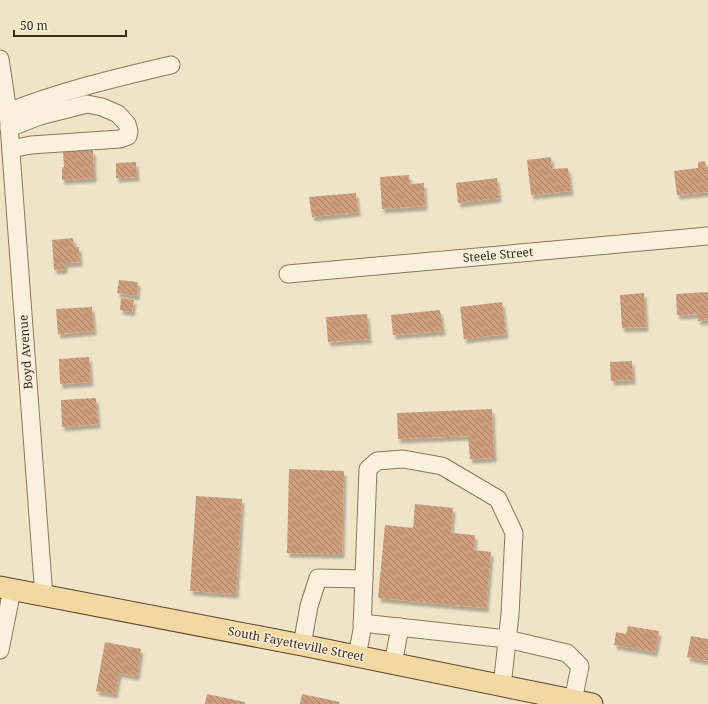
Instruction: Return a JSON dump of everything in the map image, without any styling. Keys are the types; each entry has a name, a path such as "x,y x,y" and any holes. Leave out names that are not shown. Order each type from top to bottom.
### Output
{"main road":[{"name":"South Fayetteville Street","path":"6,589 302,645 582,702"}],"street":[{"name":"Boyd Avenue","path":"0,59 11,149 44,597"},
{"path":"8,116 48,97 100,81 170,65"},
{"path":"8,116 40,116 87,104 102,106 118,114 127,124 129,132 128,136 120,139 30,145 11,149"},
{"name":"Steele Street","path":"288,274 708,236"},
{"path":"357,656 362,623 368,469 377,461 403,459 442,466 498,499 509,519 514,533 507,639 502,686"},
{"path":"302,645 309,606 318,578 364,579"},
{"path":"0,650 6,589"},
{"path":"362,623 507,639 567,653 580,666 582,702"},
{"path":"394,664 400,627"}],"building":[{"path":"93,150 94,178 62,180 62,168 64,167 63,152"},
{"path":"551,157 552,169 568,168 571,191 531,195 527,160"},
{"path":"705,161 706,168 708,168 708,192 677,195 674,171 698,168 698,162"},
{"path":"136,162 137,177 116,178 116,163"},
{"path":"409,175 410,184 424,183 425,206 382,209 380,177"},
{"path":"497,178 499,198 458,203 456,183"},
{"path":"356,193 358,212 312,217 309,197"},
{"path":"73,238 74,247 79,247 80,262 65,263 65,269 54,270 52,240"},
{"path":"119,280 138,282 137,296 117,293"},
{"path":"708,292 708,320 698,321 698,314 677,315 676,294"},
{"path":"644,293 646,327 622,328 620,295"},
{"path":"121,298 134,300 132,312 120,310"},
{"path":"502,302 506,334 464,339 460,307"},
{"path":"92,307 94,331 58,334 56,309"},
{"path":"440,310 443,331 393,335 391,315"},
{"path":"367,314 369,339 328,342 326,317"},
{"path":"89,357 91,382 60,384 59,359"},
{"path":"632,361 633,380 611,381 610,362"},
{"path":"96,398 98,424 62,427 61,400"},
{"path":"492,409 494,458 470,459 468,436 398,439 397,413"},
{"path":"289,469 344,471 342,554 287,553"},
{"path":"196,496 242,499 236,594 190,591"},
{"path":"415,504 453,508 451,533 475,535 474,550 491,552 486,608 378,598 385,525 413,528"},
{"path":"628,626 659,631 655,652 614,645 616,632 626,634"},
{"path":"691,636 708,639 708,661 687,657"},
{"path":"105,642 141,649 137,676 119,673 115,694 96,691"},
{"path":"207,694 245,702 245,704 205,704"},
{"path":"302,694 340,702 339,704 300,704"}]}
